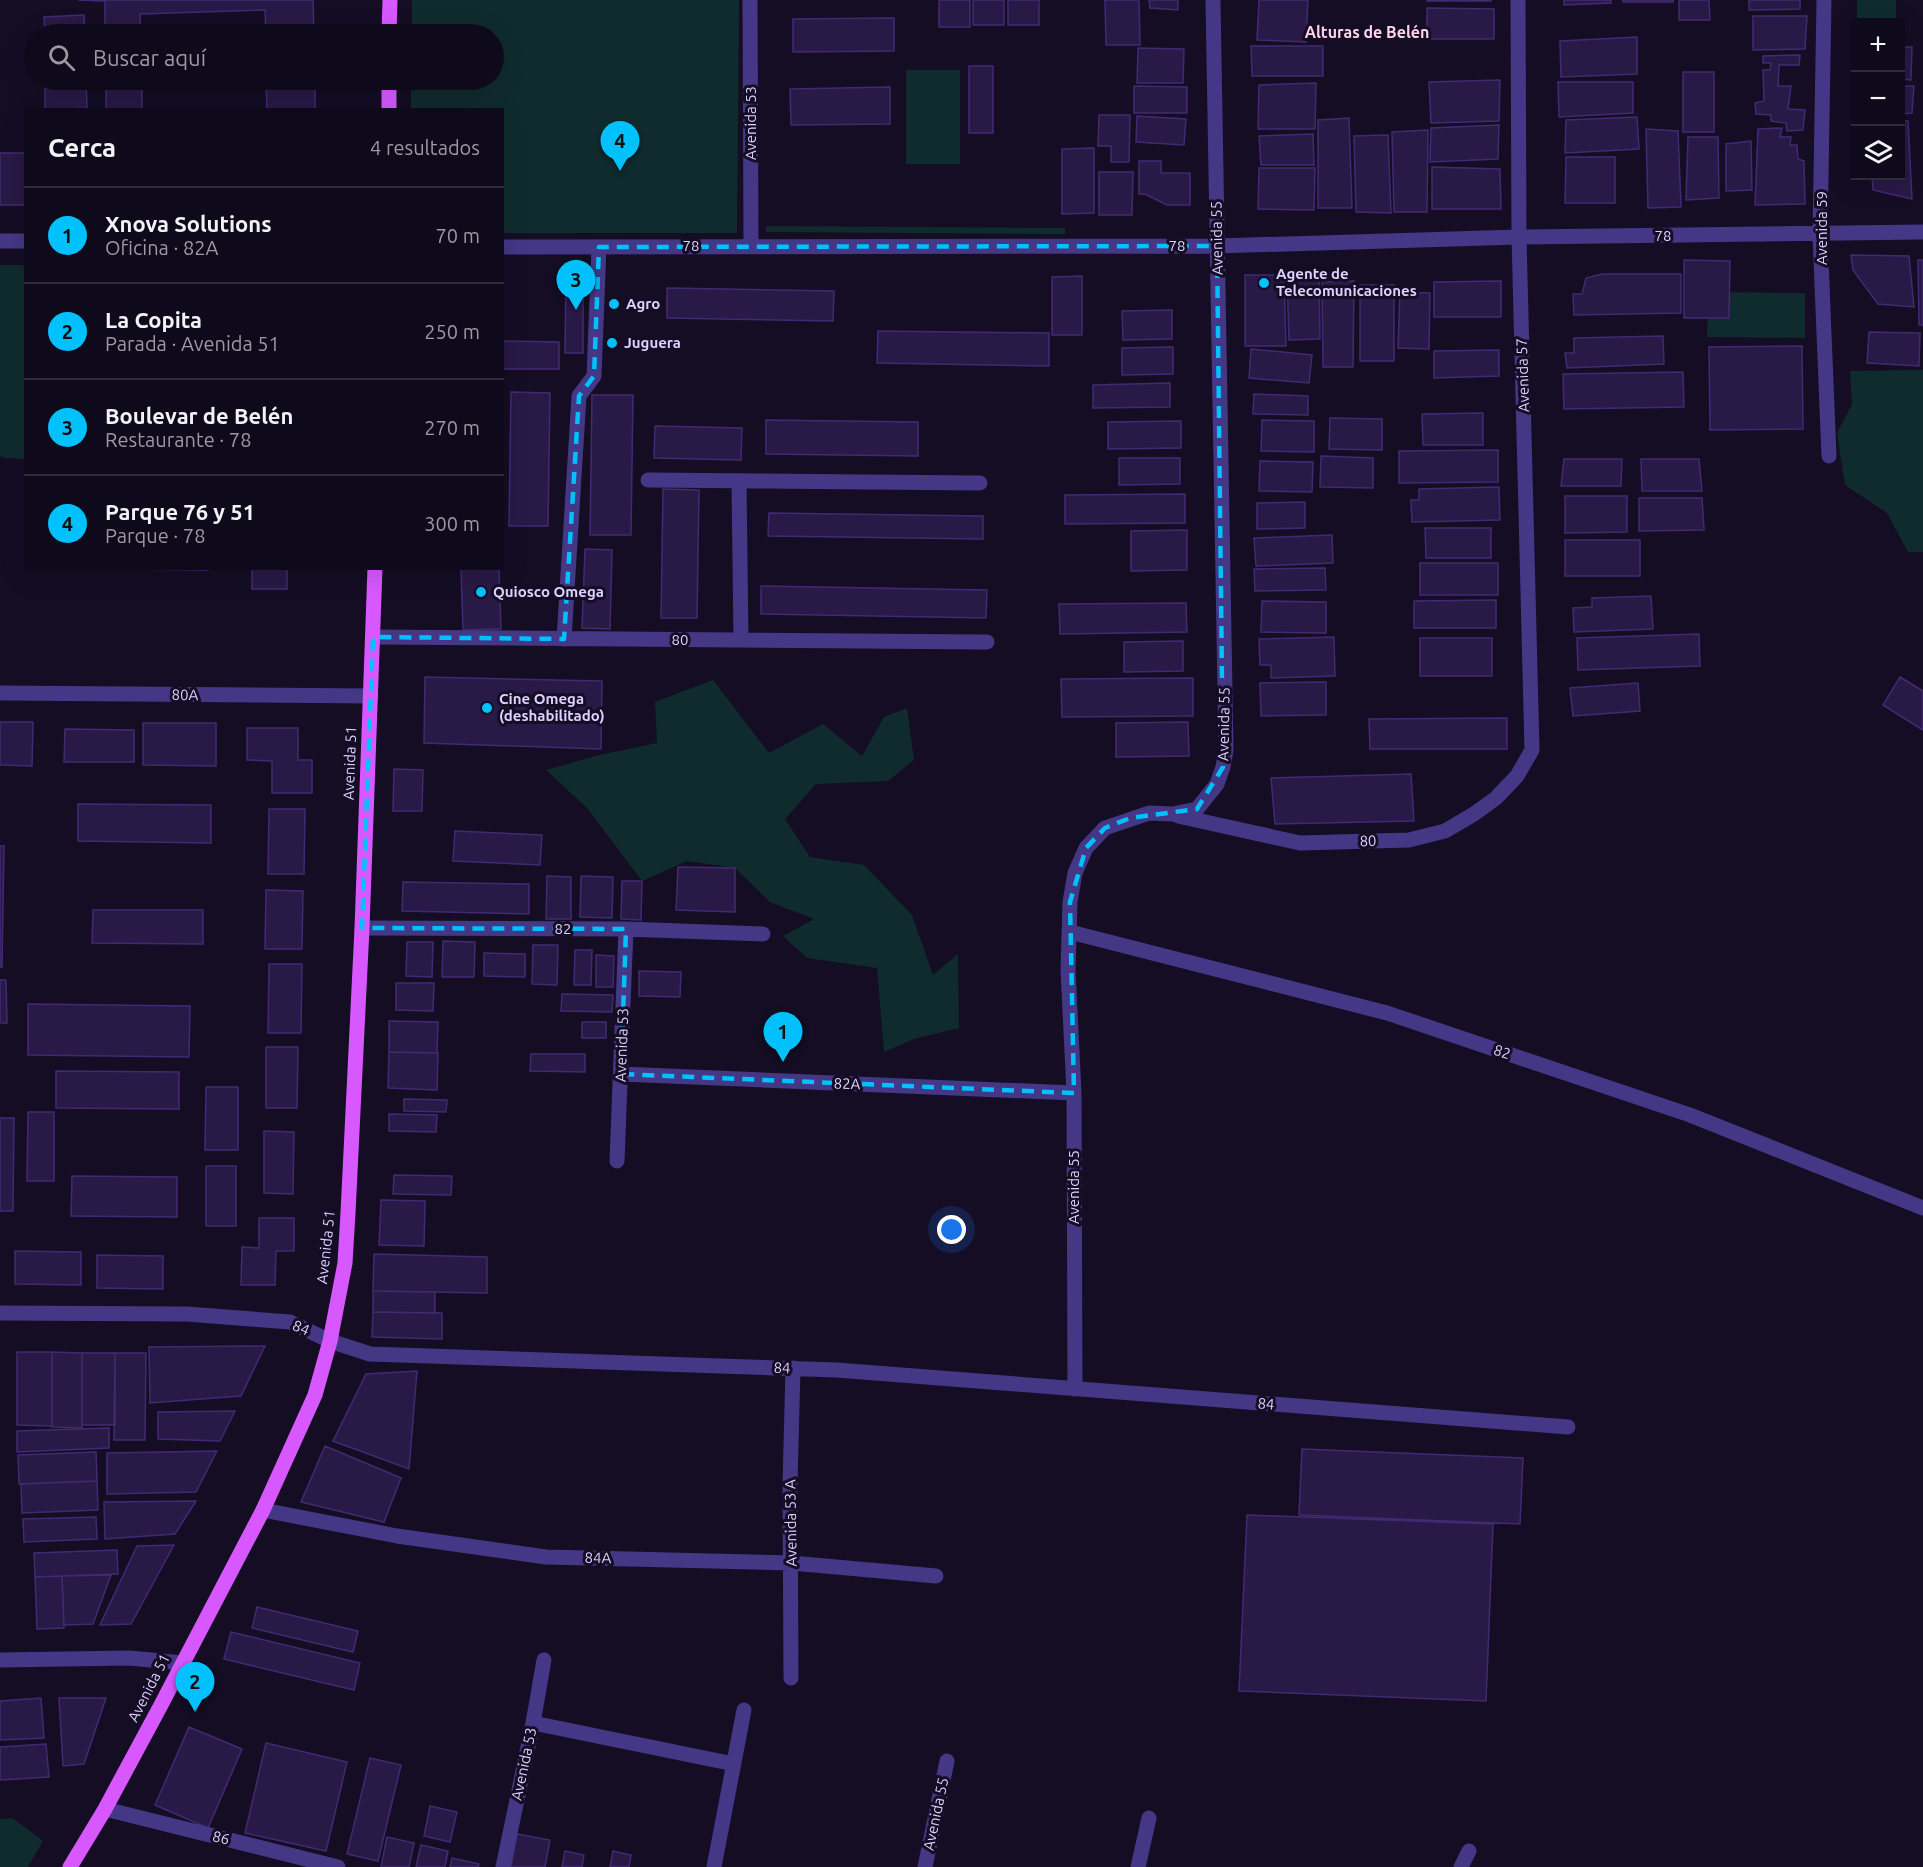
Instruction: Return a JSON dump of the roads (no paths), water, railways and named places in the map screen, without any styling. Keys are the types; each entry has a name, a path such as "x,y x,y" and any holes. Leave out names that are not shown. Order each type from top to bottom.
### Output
{"main road":[{"path":"390,0 390,24"},
{"path":"389,90 389,108"},
{"name":"Avenida 51","path":"70,1867 105,1809 263,1510 315,1395 330,1341 345,1263 362,928 375,570"}],"street":[{"name":"Avenida 53","path":"750,0 751,246"},
{"name":"Avenida 55","path":"1075,1389 1074,1093 1068,970 1070,902 1075,873 1086,848 1105,828 1149,813 1172,814 1197,809 1217,783 1226,750 1213,0"},
{"name":"Avenida 57","path":"1518,0 1519,237 1532,750"},
{"name":"Avenida 59","path":"1824,0 1821,235 1829,456"},
{"name":"78","path":"504,247 1217,246 1519,237 1923,232"},
{"path":"0,241 24,242"},
{"path":"564,639 579,396 594,376 599,247"},
{"path":"648,480 980,483"},
{"path":"740,482 741,640"},
{"name":"80","path":"373,637 987,642"},
{"name":"80A","path":"0,693 371,696"},
{"name":"80","path":"1172,814 1300,843 1409,840 1445,831 1496,798 1517,776 1532,750"},
{"name":"82","path":"362,928 626,929 764,934"},
{"name":"Avenida 53","path":"617,1161 626,929"},
{"name":"82","path":"1070,932 1386,1013 1690,1115 1923,1208"},
{"name":"82A","path":"621,1074 1074,1093"},
{"name":"84","path":"0,1313 187,1314 291,1322 330,1341 370,1354 793,1368 1568,1427"},
{"name":"Avenida 53 A","path":"791,1677 790,1484 793,1368"},
{"name":"84A","path":"263,1510 397,1536 546,1557 792,1563 936,1576"},
{"path":"0,1660 129,1658 183,1662"},
{"name":"Avenida 53","path":"502,1867 544,1660"},
{"path":"714,1867 744,1710"},
{"path":"533,1723 734,1764"},
{"name":"Avenida 55","path":"925,1867 947,1761"},
{"name":"86","path":"105,1809 338,1867"},
{"path":"1138,1867 1149,1818"},
{"path":"1461,1867 1469,1851"}],"place":[{"name":"Parque 76 y 51","path":"620,171"},
{"name":"Agente de Telecomunicaciones","path":"1264,283"},
{"name":"Agro","path":"614,304"},
{"name":"Boulevar de Belén","path":"576,310"},
{"name":"Juguera","path":"612,343"},
{"name":"Quiosco Omega","path":"481,592"},
{"name":"Cine Omega (deshabilitado)","path":"487,708"},
{"name":"Xnova Solutions","path":"783,1062"},
{"name":"La Copita","path":"195,1712"}],"district":[{"name":"Alturas de Belén","path":"1367,32"}]}
